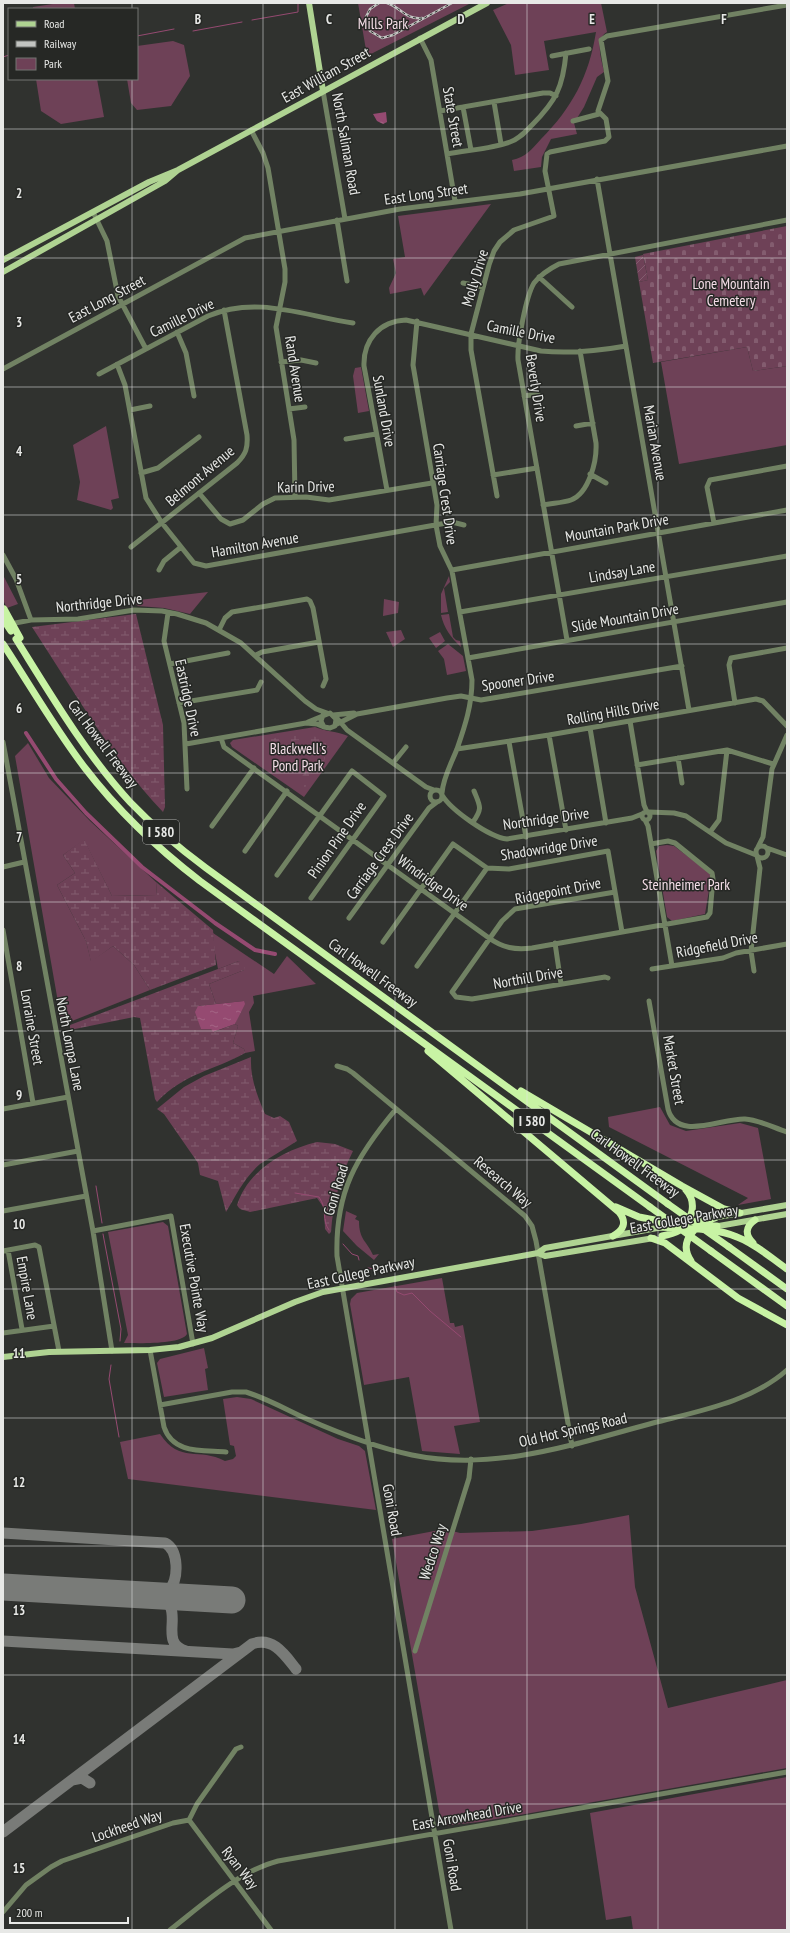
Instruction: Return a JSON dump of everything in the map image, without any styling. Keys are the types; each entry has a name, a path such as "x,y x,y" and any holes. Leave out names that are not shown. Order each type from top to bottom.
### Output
{"highway":[{"path":"4,608 18,639"},
{"path":"3,619 18,639"},
{"name":"Carl Howell Freeway","path":"18,639 24,651 93,757 130,802 158,829 206,868 787,1289"},
{"name":"Carl Howell Freeway","path":"3,644 82,764 116,805 139,829 188,871 787,1306"},
{"path":"413,1035 421,1045 606,1200 620,1214 624,1220 621,1230 613,1236"},
{"path":"437,1036 522,1092 682,1186 724,1209 740,1213"},
{"path":"662,1236 683,1225 692,1212 693,1201 687,1190 682,1186"},
{"path":"606,1200 639,1217 738,1237 759,1249 787,1269"},
{"path":"695,1265 688,1256 687,1246 690,1234 706,1220 715,1218"},
{"path":"755,1220 748,1226 746,1234 759,1249"},
{"path":"660,1227 683,1225"},
{"path":"696,1228 717,1226"},
{"path":"651,1238 665,1243 738,1298 787,1325"}],"main road":[{"name":"North Saliman Road","path":"309,3 323,90"},
{"name":"East William Street","path":"3,260 161,176 178,170 323,90 487,3"},
{"name":"East William Street","path":"4,270 170,178 178,170"},
{"name":"East College Parkway","path":"683,1225 787,1205"},
{"name":"East College Parkway","path":"717,1226 787,1214"},
{"name":"East College Parkway","path":"3,1358 59,1351 150,1350 193,1344 218,1336 305,1298 341,1288 538,1253 545,1248 660,1227"},
{"name":"East College Parkway","path":"538,1253 545,1256 662,1236 696,1228"}],"street":[{"path":"573,121 599,114 598,108 608,81 601,43 603,37 787,5"},
{"name":"State Street","path":"420,38 431,60 455,202"},
{"path":"552,56 589,49"},
{"path":"447,154 512,142 522,135 549,108 556,96 564,73 566,53"},
{"name":"North Saliman Road","path":"323,90 346,219"},
{"path":"440,112 543,93 550,93 556,96"},
{"path":"494,102 501,144"},
{"path":"463,108 471,150"},
{"name":"Molly Drive","path":"497,496 471,350 471,334 491,257 500,242 514,230 523,225 554,216 545,165 546,156 548,152 605,141 609,138 606,119 599,114"},
{"name":"Rand Avenue","path":"251,130 267,165 285,269 285,282 276,327 296,450 295,496"},
{"name":"East Long Street","path":"3,369 246,238 337,220 455,202 520,194 787,146"},
{"name":"Marian Avenue","path":"597,179 689,710"},
{"path":"94,212 107,241 116,291 146,349"},
{"path":"337,220 347,282"},
{"name":"Beverly Drive","path":"567,640 518,360 517,345 531,291 539,277 546,271 559,264 787,220"},
{"path":"539,277 572,307"},
{"path":"463,283 483,287"},
{"name":"Camille Drive","path":"99,374 208,316 224,310 251,306 280,309 353,323"},
{"name":"Belmont Avenue","path":"131,547 243,457 248,445 224,310"},
{"name":"Camille Drive","path":"371,338 379,328 394,321 406,320 417,321 541,351 601,350 626,346"},
{"name":"Carriage Crest Drive","path":"350,918 429,808 437,802 442,794 444,781 457,749 472,698 472,680 452,570 442,553 436,525 437,505 412,366 417,321"},
{"path":"177,332 186,353 194,396"},
{"name":"Sunland Drive","path":"371,338 366,348 364,366 387,490"},
{"path":"543,505 571,500 582,492 590,474 597,449 580,351"},
{"path":"281,362 301,360 316,363"},
{"name":"Hamilton Avenue","path":"117,364 125,385 146,498 162,523 194,563 206,566 436,525 457,522 464,525"},
{"path":"524,396 538,394"},
{"path":"130,410 150,406"},
{"path":"289,409 304,407"},
{"path":"576,426 593,423"},
{"path":"346,439 376,434"},
{"path":"141,473 158,468 199,437"},
{"path":"714,523 707,487 710,480 787,466"},
{"path":"493,475 537,468"},
{"path":"590,474 606,483"},
{"name":"Karin Drive","path":"199,493 221,519 230,524 243,520 269,501 284,496 329,500 432,482"},
{"name":"Mountain Park Drive","path":"452,570 551,551 787,510"},
{"path":"160,570 164,561 181,547"},
{"path":"3,555 16,580 31,620"},
{"name":"Lindsay Lane","path":"460,612 787,556"},
{"path":"219,630 225,618 232,612 304,598 310,601 312,604 326,679 323,686"},
{"name":"Slide Mountain Drive","path":"468,658 787,602"},
{"name":"Northridge Drive","path":"3,625 31,620 66,620 134,610 168,612 195,619 219,630 241,643 256,655 292,690 312,706 323,719 335,721 426,787 442,794 450,805 473,822 499,838 510,839 526,837 662,813 674,813 686,816 730,845 746,850 762,858 780,854"},
{"name":"Eastridge Drive","path":"168,612 164,641 184,723 187,790"},
{"path":"256,655 262,652 319,642"},
{"path":"735,702 729,665 731,658 787,648"},
{"path":"170,664 228,653"},
{"name":"Spooner Drive","path":"335,721 357,714 447,698 460,696 481,700 682,666"},
{"path":"179,703 257,690 261,682"},
{"name":"Rolling Hills Drive","path":"457,749 509,742 756,699 762,701 787,726"},
{"name":"Northridge Drive","path":"312,706 323,719 335,721 349,732"},
{"name":"Spooner Drive","path":"335,721 357,714"},
{"path":"186,744 323,719"},
{"path":"306,723 317,724 323,719"},
{"path":"630,721 672,966"},
{"path":"590,728 606,823"},
{"path":"549,735 566,830"},
{"path":"754,971 751,951 760,868 757,856 758,847 763,837 773,764 787,735"},
{"name":"Windridge Drive","path":"221,738 224,746 455,914 504,947 515,949 555,944 707,917 710,913 713,879 712,873 675,843 668,841 651,844"},
{"name":"North Lompa Lane","path":"3,742 93,1231 112,1351"},
{"path":"509,742 526,837"},
{"path":"393,763 406,747"},
{"path":"637,765 727,750 773,764"},
{"path":"710,832 719,820 727,750"},
{"path":"678,758 682,783"},
{"path":"212,826 254,768"},
{"name":"Pinion Pine Drive","path":"311,898 384,796 352,771 320,816"},
{"name":"Carriage Crest Drive","path":"429,808 431,797 435,790 444,781"},
{"path":"426,787 431,797"},
{"path":"473,822 481,807 474,791"},
{"path":"244,850 287,792"},
{"name":"Northridge Drive","path":"431,797 437,802 450,805"},
{"path":"277,874 320,816"},
{"path":"760,868 768,852 763,837"},
{"name":"Shadowridge Drive","path":"420,888 453,844 487,868 509,869 608,851 615,892"},
{"name":"Northridge Drive","path":"746,850 762,845 780,854 787,855"},
{"path":"3,867 24,862"},
{"path":"417,966 487,868"},
{"path":"382,942 420,888"},
{"path":"615,892 622,932"},
{"name":"Ridgepoint Drive","path":"453,994 453,989 489,938 506,917 515,909 615,892"},
{"name":"Lorraine Street","path":"3,930 33,1103"},
{"path":"555,944 561,984"},
{"name":"Ridgefield Drive","path":"652,969 723,958 736,953 787,944"},
{"name":"Northill Drive","path":"453,994 456,997 472,999 605,977 608,978"},
{"name":"Market Street","path":"649,1001 668,1109 674,1122 683,1126 691,1127 737,1119 747,1119 787,1132"},
{"name":"Research Way","path":"337,1066 350,1071 527,1218 534,1228 572,1446"},
{"path":"3,1109 68,1097"},
{"name":"Goni Road","path":"396,1109 360,1156 345,1191 339,1213 336,1235 337,1256 341,1288 369,1444 451,1930"},
{"path":"3,1165 78,1151"},
{"path":"3,1211 86,1196"},
{"name":"Executive Pointe Way","path":"93,1231 171,1216 193,1344"},
{"path":"6,1250 36,1245 39,1247 59,1351"},
{"name":"Empire Lane","path":"6,1250 22,1330"},
{"path":"3,1333 54,1326"},
{"path":"150,1350 166,1434 177,1445 188,1449 226,1452"},
{"name":"Old Hot Springs Road","path":"160,1404 236,1392 251,1394 338,1433 369,1444 420,1456 471,1459 517,1456 572,1446 731,1401 764,1386 787,1370"},
{"name":"Wedco Way","path":"415,1652 469,1478 471,1459"},
{"path":"189,1820 197,1804 236,1750 241,1747"},
{"name":"East Arrowhead Drive","path":"170,1930 252,1870 278,1861 787,1772"},
{"name":"Ryan Way","path":"189,1820 236,1881 271,1930"},
{"name":"Lockheed Way","path":"3,1912 26,1885 62,1861 173,1823 189,1820"}],"green space":[{"path":"59,3 74,3 75,8 33,8"},
{"name":"Mills Park","path":"358,3 471,3 367,56"},
{"path":"509,3 601,3 607,32 603,35 600,45 604,72 597,77 584,107 574,123 577,134 551,139 542,157 541,167 514,171 512,160 525,155 531,150 562,115 578,90 589,63 596,32 544,41 549,70 515,75 511,45 493,10"},
{"path":"173,41 184,45 190,76 171,106 137,110 131,103 127,80 138,80 138,46"},
{"path":"36,80 97,80 104,117 61,124 41,111"},
{"path":"491,204 424,296 421,288 390,294 389,288 396,273 393,259 405,257 398,216"},
{"name":"Lone Mountain Cemetery","path":"787,226 787,366 753,371 747,347 653,363 639,282 648,280 643,254"},
{"path":"643,255 648,280 639,282 635,257"},
{"path":"747,347 753,371 787,366 787,445 679,464 661,362"},
{"path":"361,367 369,411 358,413 353,376 355,368"},
{"path":"106,426 119,498 111,500 113,508 111,510 77,500 80,482 73,445"},
{"path":"3,575 18,604 7,608 3,600"},
{"path":"449,576 450,582 444,588 448,612 441,613 441,594"},
{"path":"208,592 190,614 164,608 138,606 136,604 136,601 139,600"},
{"path":"384,599 399,602 398,613 383,616"},
{"path":"136,614 163,725 165,807 163,812 127,770 110,747 32,627"},
{"path":"449,614 453,637 460,641 461,647 448,632 442,620 441,615"},
{"path":"401,630 405,639 393,647 386,632"},
{"path":"440,632 445,641 436,648 429,638"},
{"path":"448,644 463,656 466,671 447,675 444,659 438,651"},
{"name":"Blackwell's Pond Park","path":"315,727 348,736 304,797 232,747 230,743 233,740"},
{"path":"305,735 328,739 331,744 327,749 321,745 315,745 312,742 297,740 273,746 270,744 269,740 281,736"},
{"path":"28,743 49,778 90,821 156,882 157,895 112,896 84,840 63,855 75,873 57,885 86,941 91,961 113,946 134,965 150,990 62,1025 15,756"},
{"path":"318,754 325,756 323,764 310,782 309,786 304,787 299,784 300,779"},
{"path":"84,839 112,896 157,895 156,882 213,930 216,965 150,990 134,965 113,946 91,962 86,941 57,885 75,873 63,855"},
{"name":"Steinheimer Park","path":"659,846 674,846 710,873 711,878 705,914 672,921 667,917 656,851"},
{"path":"213,933 274,974 287,956 316,984 253,996 254,1003 249,1012 255,1051 245,1053 244,1049 233,1043 238,1026 235,1024 244,1001 216,1004 209,984 244,970 239,961 218,969"},
{"path":"239,961 245,964 244,970 209,984 216,1004 198,1006 201,1029 211,1029 214,1032 235,1024 238,1026 233,1043 244,1049 245,1053 188,1078 167,1092 157,1102 155,1099 140,1018 134,1017 70,1030 70,1025"},
{"path":"251,1057 253,1079 265,1114 274,1118 280,1116 289,1122 297,1141 260,1164 255,1169 241,1186 226,1212 218,1181 200,1175 198,1163 164,1114 157,1109 184,1087 204,1076"},
{"path":"660,1107 670,1125 686,1131 740,1123 758,1128 771,1199 738,1205 748,1198 609,1127 608,1117"},
{"path":"317,1142 335,1144 353,1151 344,1171 338,1190 333,1211 331,1232 329,1234 325,1229 324,1208 317,1198 250,1212 241,1210 238,1207 237,1205 242,1193 258,1172 280,1156 292,1150"},
{"path":"346,1211 357,1216 355,1219 359,1221 360,1232 364,1240 373,1255 379,1254 374,1260 357,1246 343,1231"},
{"path":"163,1222 168,1226 187,1334 183,1338 168,1342 124,1343 128,1335 108,1232"},
{"path":"442,1278 450,1323 454,1323 455,1327 463,1325 480,1422 454,1426 460,1454 422,1451 409,1377 364,1385 350,1304 351,1299 357,1293"},
{"path":"204,1348 208,1368 205,1369 208,1390 164,1397 157,1363 160,1359"},
{"path":"237,1397 251,1399 338,1439 359,1446 365,1451 376,1510 128,1479 120,1442 160,1434 167,1443 182,1452 207,1455 225,1461 233,1459 236,1456 234,1446 230,1445 223,1399"},
{"path":"629,1515 635,1587 668,1708 787,1680 787,1768 479,1822 443,1826 441,1822 392,1539 445,1529 460,1533 532,1531"},
{"path":"787,1777 787,1930 633,1930 631,1916 606,1920 590,1813"}],"water":[{"path":"386,112 387,122 383,124 377,121 373,114"},
{"path":"244,1001 245,1004 235,1024 213,1032 211,1029 201,1029 195,1012 198,1006"}],"waterway":[{"path":"252,20 298,12 298,3"},
{"path":"193,31 242,22"},
{"path":"138,36 174,29"},
{"path":"3,57 8,55"},
{"path":"26,733 56,779 86,813 142,867 215,923 255,950 275,954"},
{"path":"96,1186 102,1223"},
{"path":"295,1193 319,1197 323,1206 325,1222 329,1230"},
{"path":"103,1234 121,1329 120,1341"},
{"path":"343,1244 352,1254 358,1256 359,1260"},
{"path":"368,1268 381,1270 383,1273"},
{"path":"395,1286 397,1292 404,1295 412,1293 430,1311 461,1337"},
{"path":"111,1365 109,1379 119,1437"}],"taxiway":[{"path":"3,1533 165,1543 170,1547 175,1558 175,1579 169,1590 156,1596"},
{"path":"156,1596 166,1601 171,1608 173,1640 177,1646 186,1651"},
{"path":"3,1641 233,1654 241,1652"},
{"path":"3,1832 252,1644 259,1642 266,1643 278,1648 296,1669"},
{"path":"72,1780 82,1778 90,1783"}],"runway":[{"path":"3,1587 232,1600"}],"railway":[{"path":"379,3 370,9 365,19 370,31 382,38 393,35 452,3"},
{"path":"387,3 407,15 422,18"}]}
